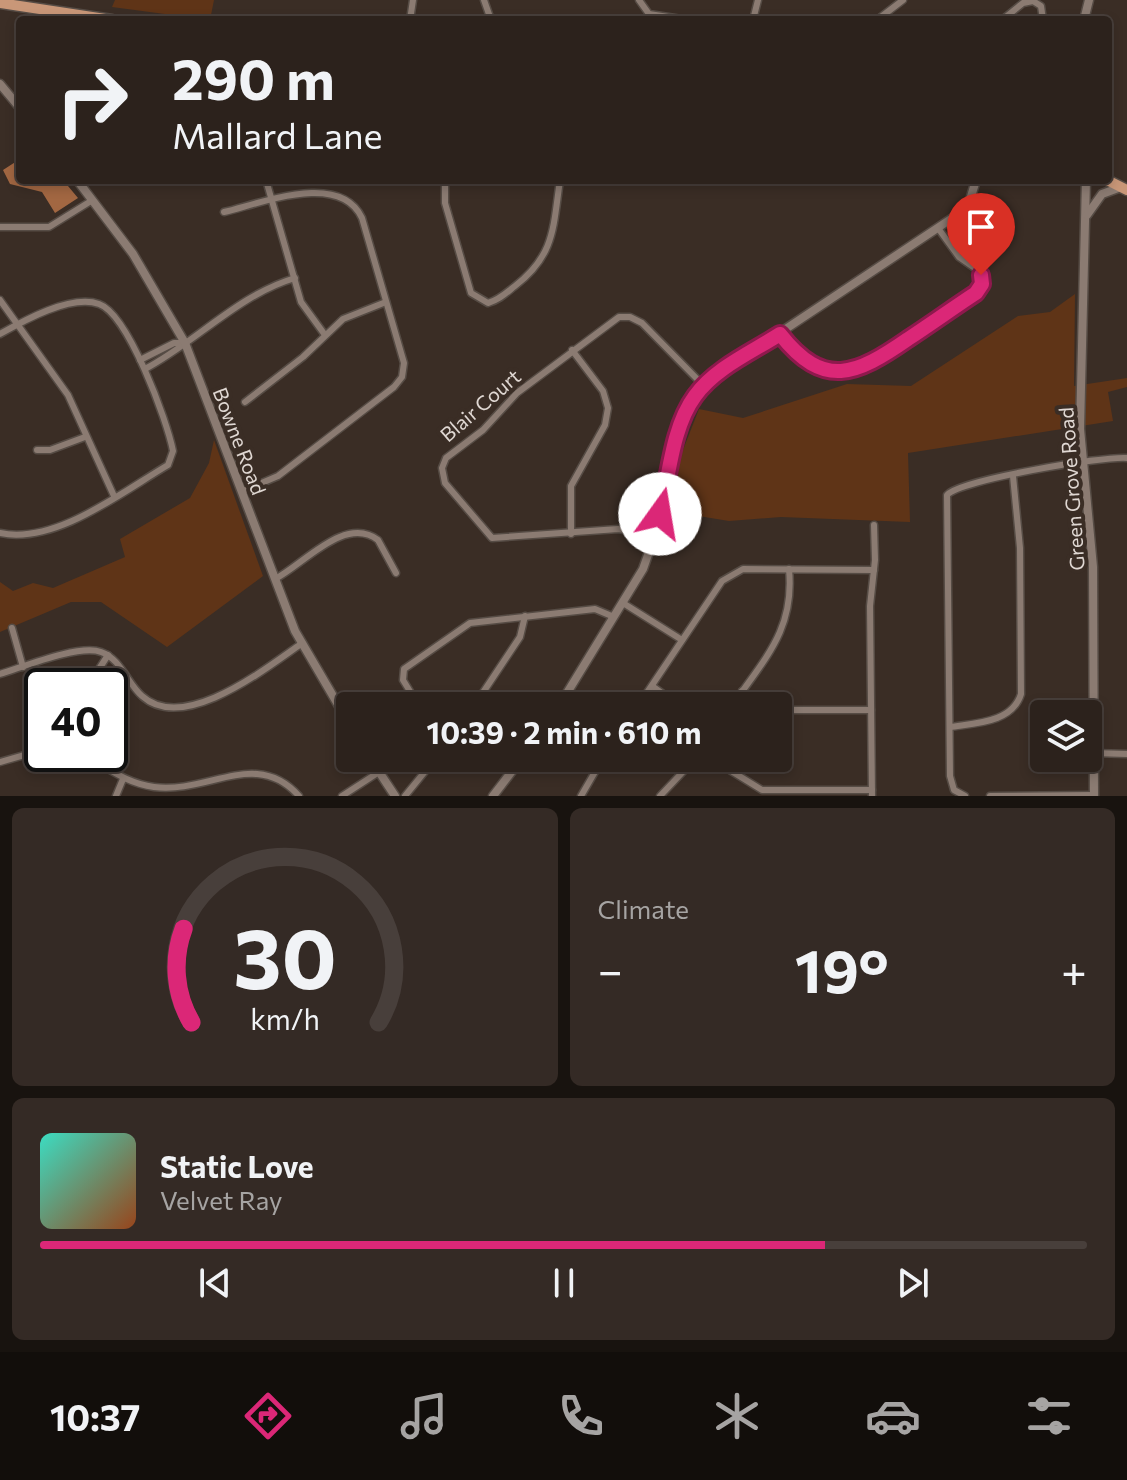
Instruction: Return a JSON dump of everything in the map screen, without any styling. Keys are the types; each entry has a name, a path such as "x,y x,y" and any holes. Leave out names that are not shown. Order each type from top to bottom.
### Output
{"main road":[{"path":"0,3 86,16"}],"street":[{"path":"639,0 649,14 662,16"},
{"path":"1008,16 1029,1 1041,6 1042,16"},
{"path":"882,16 898,2"},
{"path":"0,84 16,103"},
{"name":"Bowne Road","path":"80,184 133,254 185,343 301,644 336,702"},
{"path":"267,184 304,308 325,335"},
{"path":"445,184 445,203 471,293 488,303 530,274 544,258 551,237 559,184"},
{"path":"568,692 643,569 655,535 683,419 704,386 938,228 968,203 975,184"},
{"name":"Green Grove Road","path":"1086,184 1080,403 1093,567 1094,700"},
{"path":"1086,216 1102,194 1124,188"},
{"path":"224,212 271,199 328,193 355,205 362,218 404,363 399,382 278,476 243,491"},
{"path":"0,227 49,227 91,201"},
{"path":"780,334 796,354 823,370 852,371 884,356 981,287 978,269 959,257 938,228"},
{"path":"145,369 178,351 262,288 295,278"},
{"path":"0,300 68,395 114,496"},
{"path":"0,334 33,313 90,302 112,311 145,369 173,451 168,465 63,526 28,536 0,533"},
{"path":"245,402 350,314 386,302"},
{"name":"Blair Court","path":"655,535 618,529 492,538 453,493 442,472 449,454 483,430 517,393 614,318 630,317 642,323 704,386"},
{"path":"140,360 174,343 185,343"},
{"path":"571,534 568,503 571,486 608,414 603,391 572,350"},
{"path":"37,450 50,450 85,437"},
{"path":"965,796 954,790 951,782 947,495 955,488 1083,461 1127,458"},
{"path":"950,727 1002,716 1016,706 1021,694 1020,548 1013,476"},
{"path":"733,772 762,790 872,793 870,592 874,570 874,525"},
{"path":"275,579 341,536 355,531 378,540 396,573"},
{"path":"648,692 731,573 743,569 874,570"},
{"path":"742,691 786,623 790,603 789,569"},
{"path":"623,603 682,640"},
{"path":"410,692 403,680 408,666 465,625 595,609 614,617"},
{"path":"483,692 520,637 525,616"},
{"path":"12,628 23,667"},
{"path":"0,674 85,650 108,655 144,698 161,706 175,707 228,692 301,644"},
{"path":"100,668 108,655"},
{"path":"652,686 660,692"},
{"path":"792,710 871,710"},
{"path":"1102,753 1127,754"},
{"path":"0,762 24,755"},
{"path":"112,772 123,779 155,787 188,787 258,772 279,778 299,796"},
{"path":"342,796 379,772 395,796"},
{"path":"405,796 425,772"},
{"path":"493,796 511,772"},
{"path":"581,796 595,772"},
{"path":"660,796 683,772"},
{"name":"Green Grove Road","path":"1094,772 1094,795"},
{"path":"116,796 123,779"},
{"path":"188,787 189,796"},
{"path":"990,796 1094,795"}],"shaded area":[{"path":"115,0 214,0 211,16 180,16 112,7"},
{"path":"16,162 16,184 66,184 78,198 55,213 42,192 10,184 3,170"},
{"path":"1075,294 1074,386 1127,378 1127,387 1108,392 1113,421 908,453 910,522 781,517 729,521 674,512 679,460 699,409 743,418 847,384 911,386 1018,316 1050,312"},
{"path":"214,440 263,576 167,647 101,602 71,602 0,632 0,582 13,591 33,583 53,588 125,557 120,539 190,498 209,463"}],"route":[{"path":"660,514 683,419 696,394 717,375 780,334 796,354 813,366 834,372 861,369 976,293 982,284 981,275"}]}
